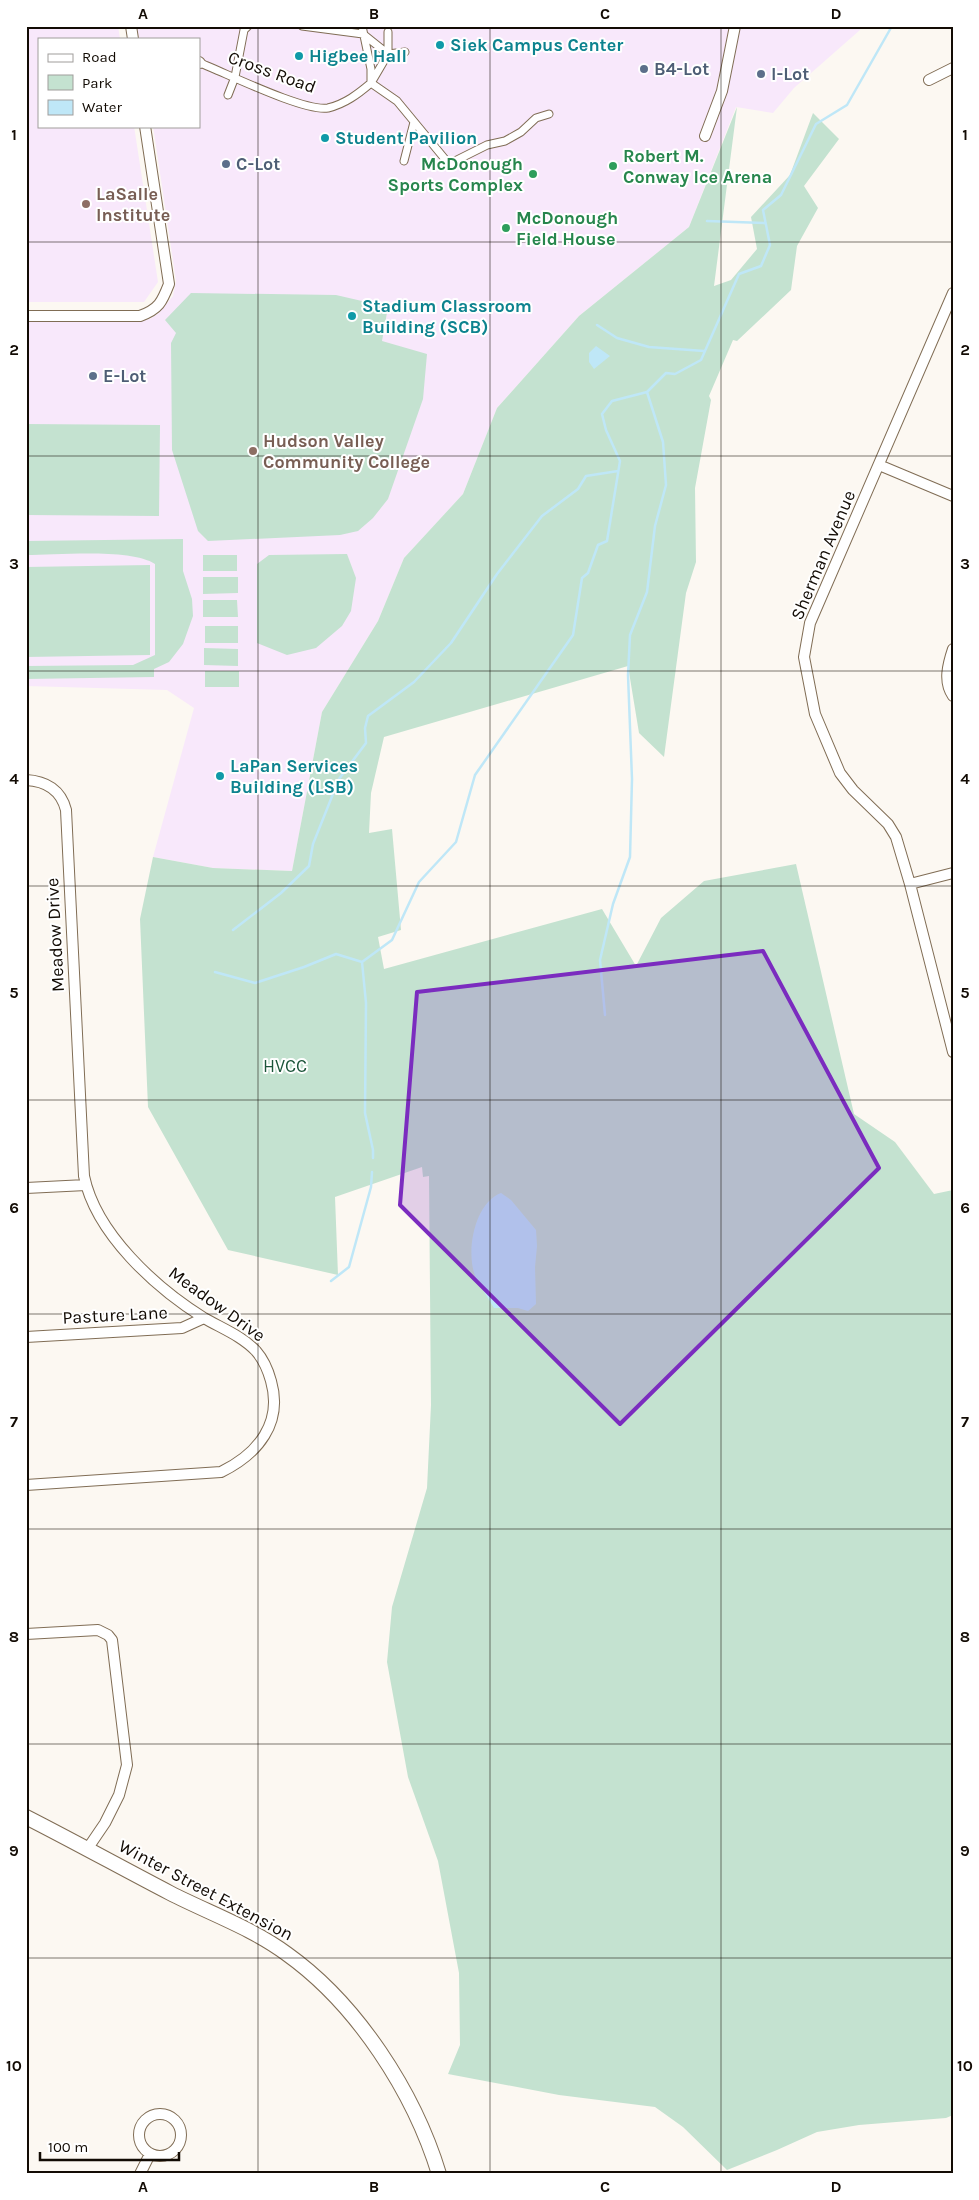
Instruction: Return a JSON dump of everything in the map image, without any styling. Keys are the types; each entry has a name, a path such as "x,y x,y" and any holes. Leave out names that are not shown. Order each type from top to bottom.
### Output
{"main road":[{"name":"Winter Street Extension","path":"26,1817 88,1848 170,1893 262,1938 311,1972 344,2005 402,2087 415,2110 439,2174"}],"street":[{"path":"228,95 236,77 244,30 248,26"},
{"path":"302,26 363,34 388,54 405,52"},
{"path":"362,26 371,69 371,83"},
{"path":"705,136 722,91 735,26"},
{"path":"371,83 388,54 388,32"},
{"name":"Cross Road","path":"200,63 296,102 327,108 350,100 371,83"},
{"path":"930,80 953,68"},
{"path":"371,83 397,101 449,164 487,145 505,141 521,132 536,118 549,114"},
{"path":"404,161 414,122"},
{"path":"26,316 140,316 153,311 160,304 169,284 145,128"},
{"name":"Sherman Avenue","path":"953,293 810,623 804,656 815,714 840,773 888,824 896,838 910,884 953,1052"},
{"path":"879,465 953,496"},
{"path":"953,649 948,664 948,683 953,696"},
{"name":"Meadow Drive","path":"26,780 43,783 52,787 61,796 66,810 86,1185 93,1203 111,1234 166,1291 204,1318 254,1349 262,1359 270,1375 275,1402 270,1426 253,1451 234,1466 210,1474 26,1485"},
{"path":"910,884 953,873"},
{"path":"26,1188 86,1185"},
{"name":"Pasture Lane","path":"26,1337 182,1328 204,1318"},
{"path":"26,1634 80,1629 98,1630 108,1635 112,1640 127,1765 119,1795 105,1823 88,1848"},
{"path":"159,2113 173,2118 180,2129 180,2143 170,2154 164,2156 150,2154 144,2150 138,2137 141,2123 152,2114 159,2113"},
{"path":"140,2174 150,2154"}],"highlighted area":[{"path":"763,951 879,1168 620,1424 400,1205 417,992"}],"shaded area":[{"name":"LaSalle Institute","path":"26,26 118,26 120,38 38,38 38,128 134,128 158,282 144,302 26,302"},
{"name":"Hudson Valley Community College","path":"137,26 861,26 860,30 794,88 773,113 736,107 689,227 579,316 497,408 463,494 404,558 378,621 322,712 292,871 213,868 153,857 194,708 167,690 26,686 26,322 111,322 150,319 159,313 173,296 176,281 153,128 200,128 200,38 139,38"}],"green space":[{"name":"HVCC","path":"737,107 714,286 731,280 757,249 751,217 790,175 813,113 839,139 804,186 818,208 797,246 791,290 737,341 733,340 709,396 711,400 695,488 696,562 686,593 664,757 639,733 628,666 384,737 371,793 369,833 392,829 401,930 378,937 384,969 602,909 636,966 661,918 704,881 796,864 854,1114 895,1142 934,1194 953,1190 953,2115 946,2118 859,2125 817,2132 727,2170 683,2127 655,2107 559,2095 448,2074 460,2045 459,1973 438,1861 408,1777 387,1662 392,1607 427,1488 431,1405 429,1176 423,1177 422,1167 335,1197 338,1275 228,1250 148,1107 140,919 153,857 213,868 292,871 322,712 378,621 404,558 463,494 497,408 579,316 689,227"},
{"path":"191,293 336,295 388,307 382,341 427,354 423,399 388,499 373,518 358,531 340,535 208,541 198,531 172,450 171,343 176,333 165,320"},
{"path":"26,424 160,425 159,516 26,515"},
{"path":"183,539 183,571 192,599 193,616 183,644 169,662 154,669 154,677 26,679 26,666 133,665 155,655 155,564 144,559 112,554 26,555 26,541"},
{"path":"347,554 356,578 351,611 342,626 316,648 287,655 257,643 257,564 269,555"},
{"path":"203,555 237,555 237,571 203,571"},
{"path":"150,565 150,655 26,657 26,567"},
{"path":"203,577 238,577 238,593 203,594"},
{"path":"203,600 237,600 238,617 203,617"},
{"path":"205,626 238,626 238,643 205,643"},
{"path":"204,648 238,649 238,666 204,665"},
{"path":"205,671 239,671 239,687 205,687"}],"water":[{"path":"596,346 610,356 594,369 589,362 589,353"},
{"path":"501,1193 511,1200 536,1230 536,1304 528,1311 518,1308 494,1308 478,1282 473,1268 471,1256 472,1243 478,1218 484,1207"}],"waterway":[{"path":"373,1158 365,1113 366,1003 362,962 392,940 419,882 456,842 475,775 573,635 582,578 588,573 598,545 607,541 620,461 606,430 602,414 612,401 647,392 666,373 675,374 701,360 739,274 761,266 770,245 763,210 781,195 816,124 847,105 892,26"},
{"path":"707,221 765,223"},
{"path":"597,325 617,338 649,347 704,351"},
{"path":"605,1015 600,960 613,904 630,857 632,779 628,675 630,635 647,592 655,526 666,485 663,442 647,392"},
{"path":"233,930 281,893 309,866 313,844 339,779 366,743 365,728 368,716 414,682 451,643 497,574 542,516 578,489 586,476 618,471"},
{"path":"215,972 255,983 336,954 362,962"},
{"path":"331,1281 349,1267 371,1187 372,1172"}],"place":[{"name":"Siek Campus Center","path":"440,45"},
{"name":"Higbee Hall","path":"299,56"},
{"name":"B4-Lot","path":"644,69"},
{"name":"I-Lot","path":"761,74"},
{"name":"Student Pavilion","path":"325,138"},
{"name":"C-Lot","path":"226,164"},
{"name":"Robert M. Conway Ice Arena","path":"613,166"},
{"name":"McDonough Sports Complex","path":"533,174"},
{"name":"LaSalle Institute","path":"86,204"},
{"name":"McDonough Field House","path":"506,228"},
{"name":"Stadium Classroom Building (SCB)","path":"352,316"},
{"name":"E-Lot","path":"93,376"},
{"name":"Hudson Valley Community College","path":"253,451"},
{"name":"LaPan Services Building (LSB)","path":"220,776"}]}
